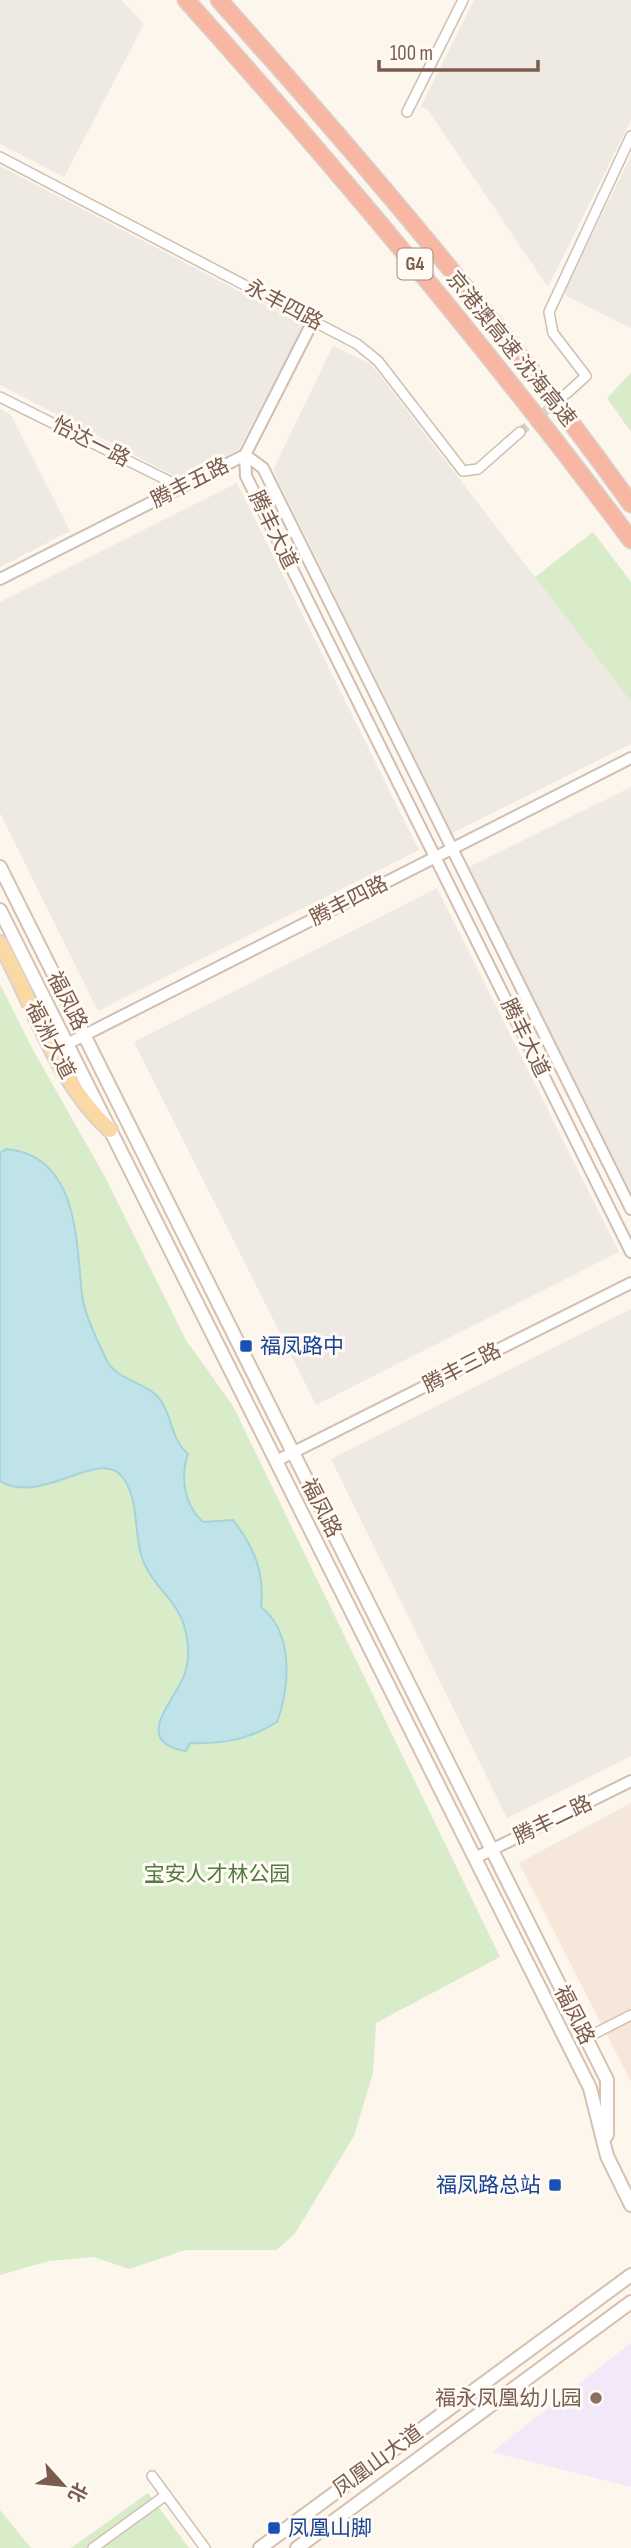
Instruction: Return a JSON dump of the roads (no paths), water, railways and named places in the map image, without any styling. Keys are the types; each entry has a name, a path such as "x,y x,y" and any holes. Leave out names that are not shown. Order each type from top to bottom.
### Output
{"highway":[{"name":"京港澳高速 沈海高速","path":"186,0 275,98 480,342 631,540"},
{"name":"京港澳高速 沈海高速","path":"219,0 408,217 514,348 631,504"}],"main road":[{"name":"福凤路","path":"0,867 607,2080 607,2156"},
{"name":"福凤路","path":"0,910 590,2088 607,2156 631,2205"},
{"name":"福洲大道","path":"0,943 61,1067 93,1114 110,1130"},
{"path":"195,1298 211,1289"},
{"name":"凤凰山大道","path":"260,2548 631,2274"},
{"name":"凤凰山大道","path":"297,2548 631,2302"}],"street":[{"path":"407,112 463,0"},
{"path":"566,394 586,376 553,333 549,312 631,136"},
{"name":"永丰四路","path":"0,157 314,319 357,344 378,362 463,471 473,472 478,469 520,432"},
{"name":"腾丰五路","path":"0,579 245,455 314,319"},
{"name":"怡达一路","path":"0,397 181,487"},
{"name":"腾丰大道","path":"245,455 263,468 631,1209"},
{"name":"腾丰大道","path":"245,455 246,476 631,1252"},
{"name":"腾丰四路","path":"67,1044 631,758"},
{"name":"腾丰三路","path":"276,1461 631,1283"},
{"name":"腾丰二路","path":"475,1858 631,1781"},
{"path":"586,2038 631,2015"},
{"path":"152,2476 205,2548"},
{"path":"93,2548 166,2496"}],"water":[{"path":"6,1149 30,1155 48,1167 61,1184 75,1227 82,1295 92,1329 111,1367 155,1394 165,1408 177,1440 188,1454 184,1481 192,1507 203,1522 233,1520 252,1550 261,1583 261,1607 272,1618 279,1631 286,1661 285,1692 277,1722 256,1733 224,1742 190,1743 186,1751 169,1746 161,1739 161,1718 187,1667 187,1637 181,1617 150,1575 142,1557 133,1500 124,1479 114,1470 102,1468 35,1487 17,1487 0,1481 0,1153"}],"tunnel":[{"path":"520,432 559,400"}],"place":[{"name":"福凤路中","path":"246,1346"},
{"name":"福凤路总站","path":"555,2185"},
{"name":"福永凤凰幼儿园","path":"596,2398"},
{"name":"凤凰山脚","path":"274,2528"}],"park label":[{"name":"宝安人才林公园","path":"217,1874"}]}
